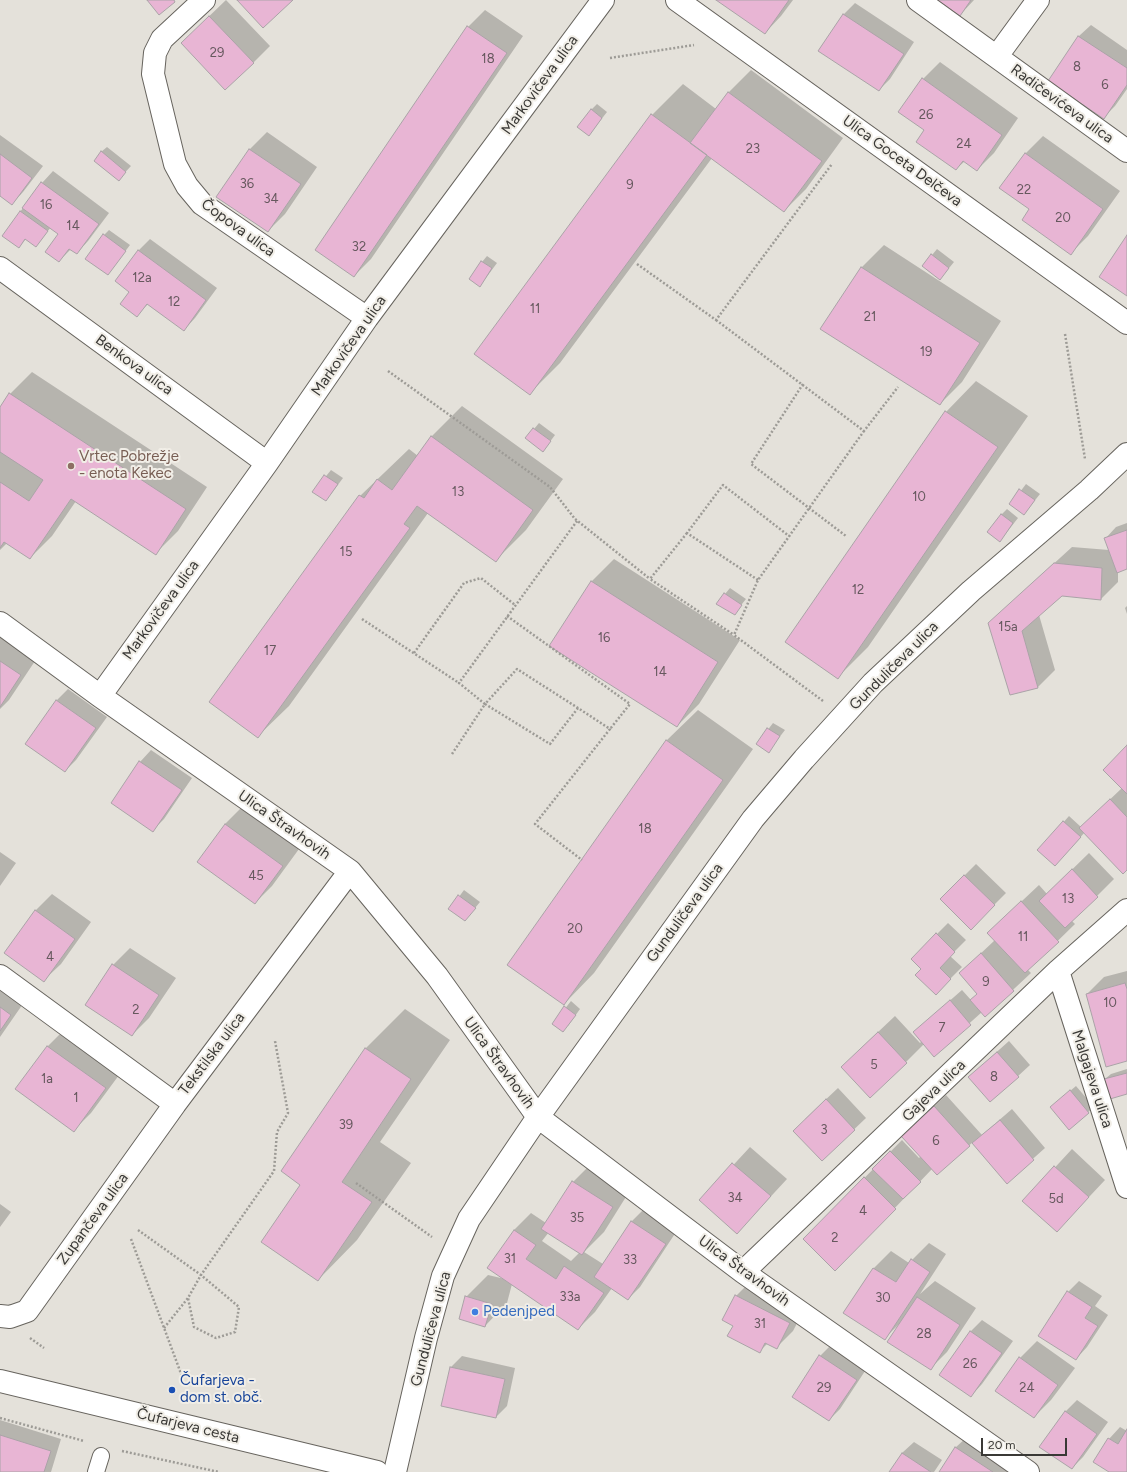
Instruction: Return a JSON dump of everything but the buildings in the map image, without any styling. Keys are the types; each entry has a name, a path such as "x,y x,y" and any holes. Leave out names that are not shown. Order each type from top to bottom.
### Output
{"street":[{"name":"Čopova ulica","path":"204,0 162,39 155,53 153,74 175,164 187,186 202,204 367,318"},
{"name":"Markovičeva ulica","path":"100,696 267,463 367,318 603,0"},
{"name":"Ulica Goceta Delčeva","path":"677,0 1127,323"},
{"name":"Radičevićeva ulica","path":"918,0 1127,151"},
{"name":"Radičevićeva ulica","path":"997,56 1038,0"},
{"name":"Benkova ulica","path":"0,268 267,463"},
{"name":"Gunduličeva ulica","path":"395,1472 426,1338 443,1276 469,1219 538,1117 753,819 804,758 873,683 953,607 1089,490 1127,454"},
{"name":"Ulica Štravhovih","path":"0,623 100,696 350,871 437,976 538,1117 743,1272 1028,1472"},
{"name":"Tekstilska ulica","path":"0,976 175,1104 350,871"},
{"name":"Gajeva ulica","path":"743,1272 1058,971 1127,910"},
{"name":"Malgajeva ulica","path":"1058,971 1127,1187"},
{"name":"Zupančeva ulica","path":"0,1316 10,1317 27,1311 175,1104"},
{"name":"Čufarjeva cesta","path":"0,1381 377,1472"}],"lane":[{"path":"96,1472 101,1456"}],"path":[{"path":"610,58 701,44"},
{"path":"716,320 832,164"},
{"path":"637,264 803,384 864,431"},
{"path":"1065,334 1085,462"},
{"path":"388,371 550,487 576,521 650,580 734,635 828,705"},
{"path":"803,384 751,464 846,536"},
{"path":"734,635 758,580 864,431 898,387"},
{"path":"650,580 723,486 789,536"},
{"path":"459,683 576,521"},
{"path":"687,533 758,580"},
{"path":"414,653 464,583 481,578 515,605"},
{"path":"507,616 630,704 535,824 582,860"},
{"path":"362,619 459,683 485,704 550,744 578,708"},
{"path":"452,754 485,704 517,669 610,729"},
{"path":"164,1328 188,1298 201,1275 274,1171 277,1132 288,1113 275,1041"},
{"path":"356,1183 436,1240"},
{"path":"138,1230 201,1275 239,1307 235,1332 216,1338 194,1326 188,1298"},
{"path":"131,1240 183,1379"}],"place":[{"name":"Vrtec Pobrežje - enota Kekec","path":"71,466"},
{"name":"Pedenjped","path":"475,1312"},
{"name":"Čufarjeva - dom st. obč.","path":"172,1390"}]}
